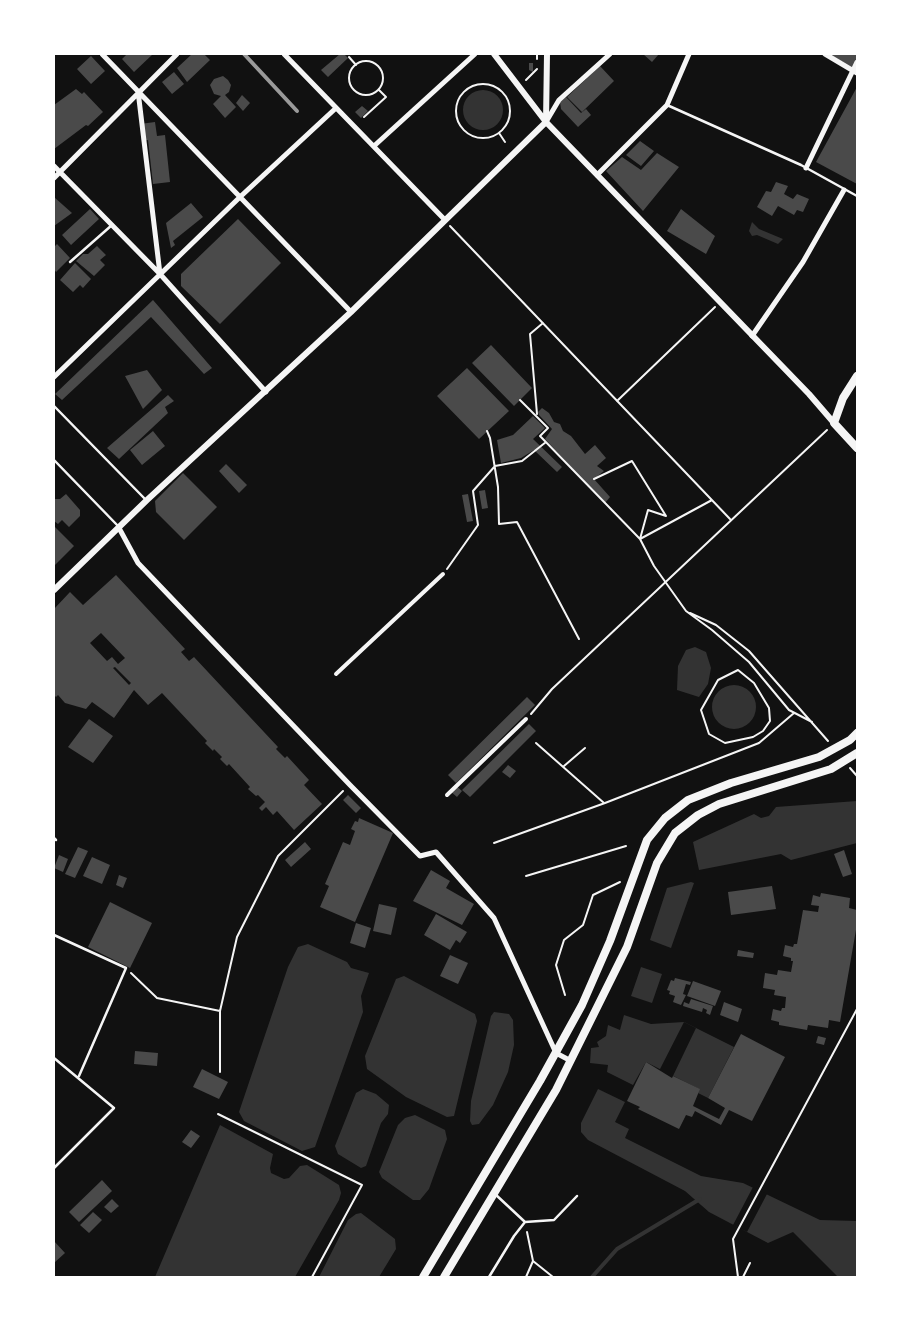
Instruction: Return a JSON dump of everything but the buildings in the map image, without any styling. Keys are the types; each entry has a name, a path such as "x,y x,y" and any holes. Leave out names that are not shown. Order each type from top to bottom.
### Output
{"main road":[{"path":"857,376 843,398 834,423 857,448"},
{"path":"423,1277 556,1053 582,1005 610,941 647,840 665,818 688,800 732,782 819,758 850,740 857,733"},
{"path":"444,1277 571,1061 627,947 657,863 675,834 698,815 719,804 831,769 857,754"}],"street":[{"path":"102,54 351,312"},
{"path":"54,178 138,91 177,54"},
{"path":"284,54 445,220"},
{"path":"374,146 475,54"},
{"path":"494,54 546,122 809,394 834,423"},
{"path":"546,122 547,54"},
{"path":"54,590 120,528 146,500 266,392 351,312 546,122 559,100 610,54"},
{"path":"597,175 667,105 689,54"},
{"path":"825,54 855,72"},
{"path":"806,168 855,72 857,62"},
{"path":"138,91 160,274"},
{"path":"54,377 240,196 336,108"},
{"path":"54,166 160,274 266,392"},
{"path":"752,336 803,262 844,190"},
{"path":"120,528 138,563 350,785 420,856 436,852 494,918 556,1053 571,1061"},
{"path":"336,674 443,574"},
{"path":"447,795 526,719"}],"lane":[{"path":"667,105 806,168 857,196"},
{"path":"70,262 112,225"},
{"path":"54,406 146,500"},
{"path":"54,460 120,528"},
{"path":"54,579 60,585"},
{"path":"54,935 126,968 79,1076"},
{"path":"54,1058 79,1076 114,1108 54,1168"},
{"path":"494,1193 525,1222 554,1220 577,1196"},
{"path":"489,1277 514,1236 525,1222"}],"path":[{"path":"506,99 537,69 537,54"},
{"path":"349,57 356,65"},
{"path":"372,62 380,69 383,80 379,90 369,95 358,93 354,90 349,80 350,74 356,65 372,62"},
{"path":"479,84 495,87 506,99 510,115 499,132 483,137 466,132 460,125 456,107 464,91 479,84"},
{"path":"364,117 386,97 379,90"},
{"path":"499,132 504,142"},
{"path":"445,220 730,520"},
{"path":"617,401 720,302"},
{"path":"537,416 530,334 543,323"},
{"path":"520,400 548,428 540,436 640,538 654,566 686,611 712,630 749,662 789,710 812,722 749,651 716,625 686,611"},
{"path":"526,719 552,689 834,423"},
{"path":"487,431 498,487 499,524 517,522 579,639"},
{"path":"443,574 478,525 473,491 495,466 522,461 546,442"},
{"path":"594,479 632,462 666,516 648,510 640,538"},
{"path":"640,538 712,500"},
{"path":"738,670 754,683 769,708 770,721 763,731 753,737 725,743 709,734 701,710 718,680 738,670"},
{"path":"494,844 759,743 794,713"},
{"path":"753,737 759,743"},
{"path":"536,743 605,803"},
{"path":"564,766 585,748"},
{"path":"220,1072 220,1012 237,937 278,856 350,785"},
{"path":"526,876 626,846"},
{"path":"565,995 556,965 564,940 583,925 593,895 620,882"},
{"path":"126,968 157,998 220,1012"},
{"path":"738,1277 733,1239 857,1008"},
{"path":"218,1114 362,1185 312,1277"},
{"path":"525,1222 533,1261 526,1277"},
{"path":"533,1261 553,1277"},
{"path":"743,1277 750,1263"}],"shaded area":[{"path":"483,90 497,96 503,110 497,124 483,130 469,124 463,110 469,96"},
{"path":"752,222 759,229 783,239 778,244 757,235 752,236 749,231"},
{"path":"695,647 706,652 711,668 708,684 699,697 677,690 678,666 686,650"},
{"path":"738,685 750,691 755,698 755,716 750,723 743,728 730,729 722,726 715,719 712,703 715,695 722,688"},
{"path":"857,801 857,843 791,860 781,854 699,870 693,842 754,814 761,818 769,816 776,807"},
{"path":"691,882 694,883 671,948 650,940 667,888"},
{"path":"308,944 347,962 351,968 369,973 361,996 363,1012 315,1147 302,1151 244,1121 239,1112 288,967 298,947"},
{"path":"641,967 662,974 652,1003 631,996"},
{"path":"404,976 475,1014 477,1021 454,1116 447,1117 406,1097 367,1069 365,1056 396,979"},
{"path":"494,1012 509,1014 513,1020 514,1045 508,1072 493,1105 479,1124 472,1125 470,1121 471,1101 491,1016"},
{"path":"624,1015 651,1024 684,1022 734,1047 708,1098 698,1093 699,1089 646,1062 633,1085 607,1072 608,1065 590,1063 591,1048 599,1047 597,1042 606,1036 608,1025 620,1030"},
{"path":"363,1089 376,1094 389,1105 388,1114 381,1123 366,1166 361,1168 338,1154 335,1146 356,1093"},
{"path":"598,1089 625,1102 615,1122 629,1129 625,1138 701,1176 743,1183 820,1220 857,1221 857,1277 838,1277 793,1232 768,1243 709,1212 685,1191 588,1140 581,1132 581,1123"},
{"path":"415,1115 445,1130 447,1139 429,1189 420,1200 413,1200 382,1178 379,1172 398,1125 405,1118"},
{"path":"220,1125 273,1154 270,1168 271,1173 284,1179 289,1178 300,1166 307,1165 339,1185 341,1193 339,1200 295,1277 155,1277"},
{"path":"361,1213 395,1239 396,1249 379,1277 319,1277 348,1220"}],"pier":[{"path":"684,1022 696,1028 672,1078 659,1071"},
{"path":"753,1187 767,1194 747,1232 733,1225"}],"waterway":[{"path":"592,1277 617,1249 700,1199"}],"railway":[{"path":"244,54 297,111"}]}
